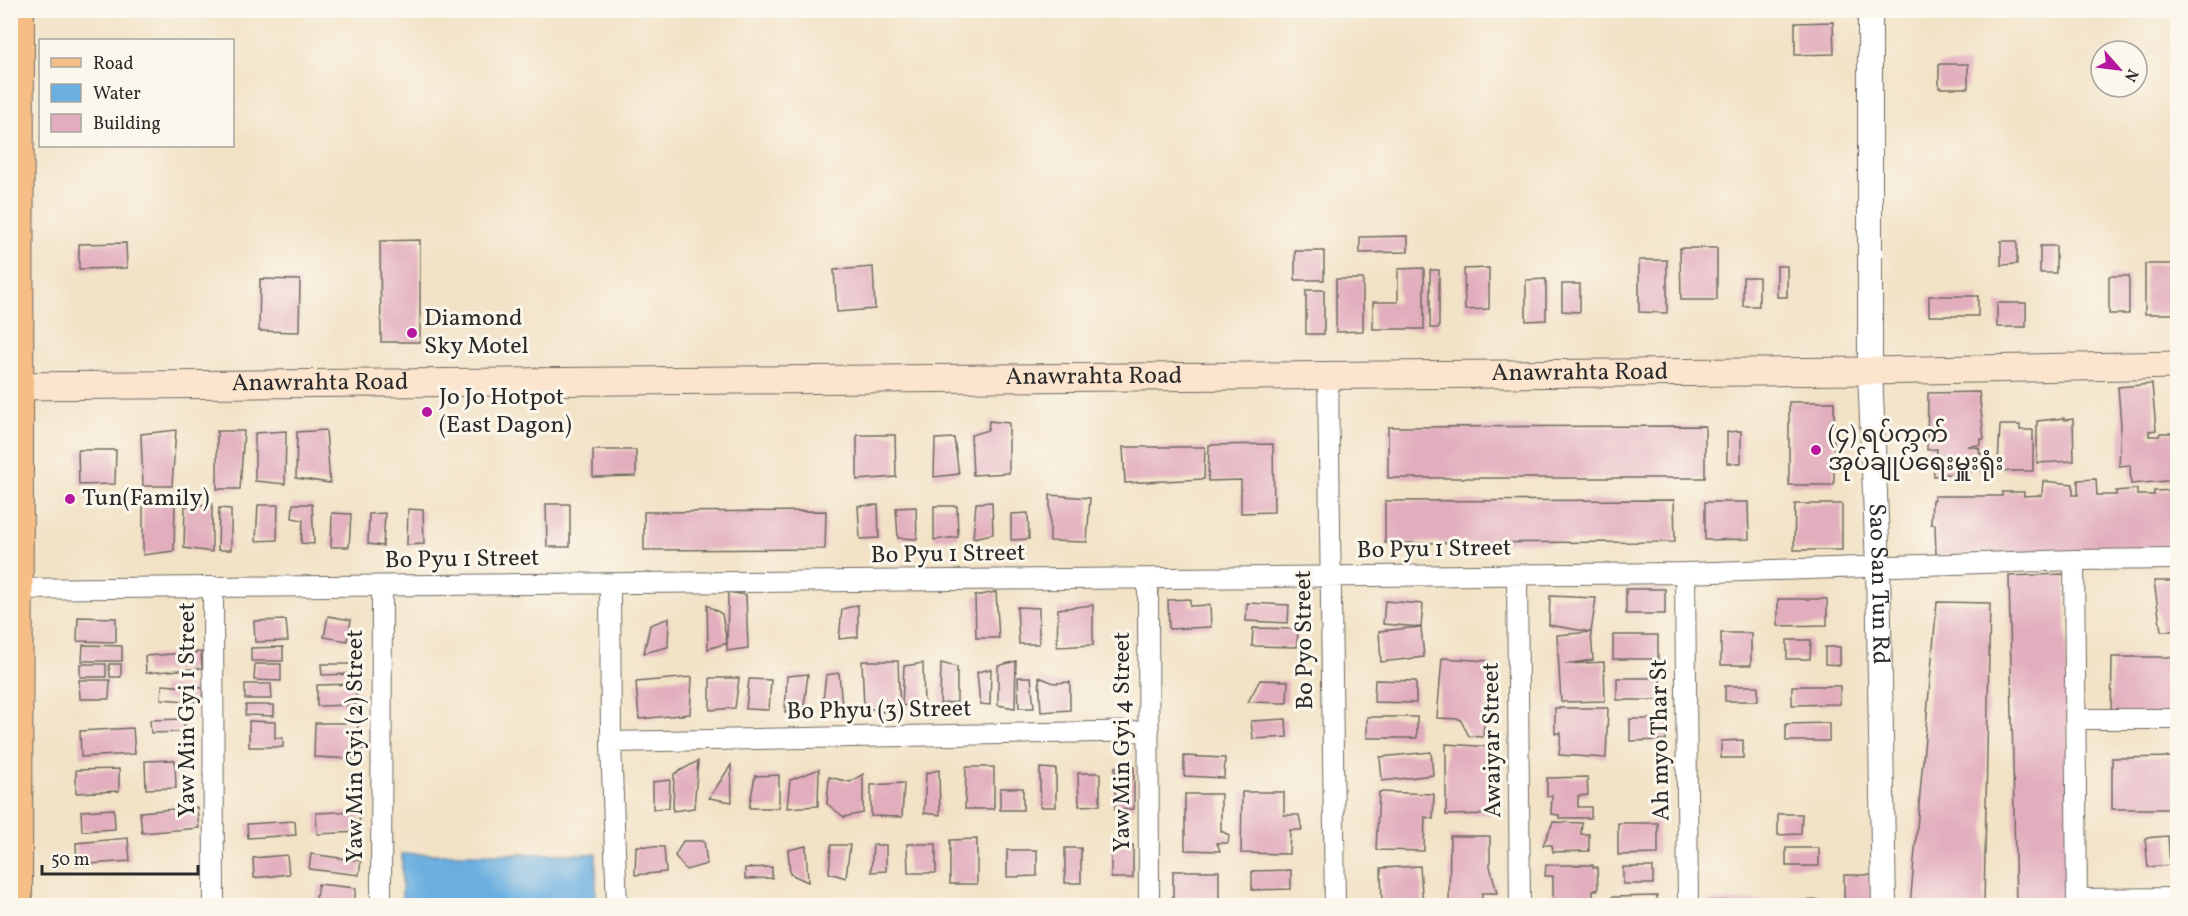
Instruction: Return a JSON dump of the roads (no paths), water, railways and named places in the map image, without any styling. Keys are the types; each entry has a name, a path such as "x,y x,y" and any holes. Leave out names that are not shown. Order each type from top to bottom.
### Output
{"main road":[{"path":"17,906 14,386 19,10"},
{"name":"Anawrahta Road","path":"14,386 1870,371 2178,365"}],"street":[{"name":"Sao San Tun Rd","path":"1870,10 1870,371 1878,567 1884,906"},
{"name":"Bo Pyo Street","path":"1328,374 1335,906"},
{"name":"Bo Pyu 1 Street","path":"14,590 1685,573 2074,560 2178,559"},
{"path":"2074,560 2077,902 2178,898"},
{"name":"Ah myo Thar St","path":"1685,573 1688,906"},
{"name":"Awaiyar Street","path":"1517,575 1520,906"},
{"name":"Yaw Min Gyi 4 Street","path":"1148,579 1149,906"},
{"path":"610,584 611,742 617,906"},
{"name":"Yaw Min Gyi (2) Street","path":"381,906 382,586"},
{"name":"Yaw Min Gyi 1 Street","path":"213,587 214,906"},
{"path":"2075,719 2178,719"},
{"name":"Bo Phyu (3) Street","path":"611,742 1149,732"}],"water":[{"path":"402,854 596,854 596,905 402,905"}],"place":[{"name":"Diamond Sky Motel","path":"412,333"},
{"name":"Jo Jo Hotpot (East Dagon)","path":"427,412"},
{"name":"(၄) ရပ်ကွက် အုပ်ချုပ်ရေးမှူးရုံး","path":"1816,450"},
{"name":"Tun(Family)","path":"70,499"}]}
